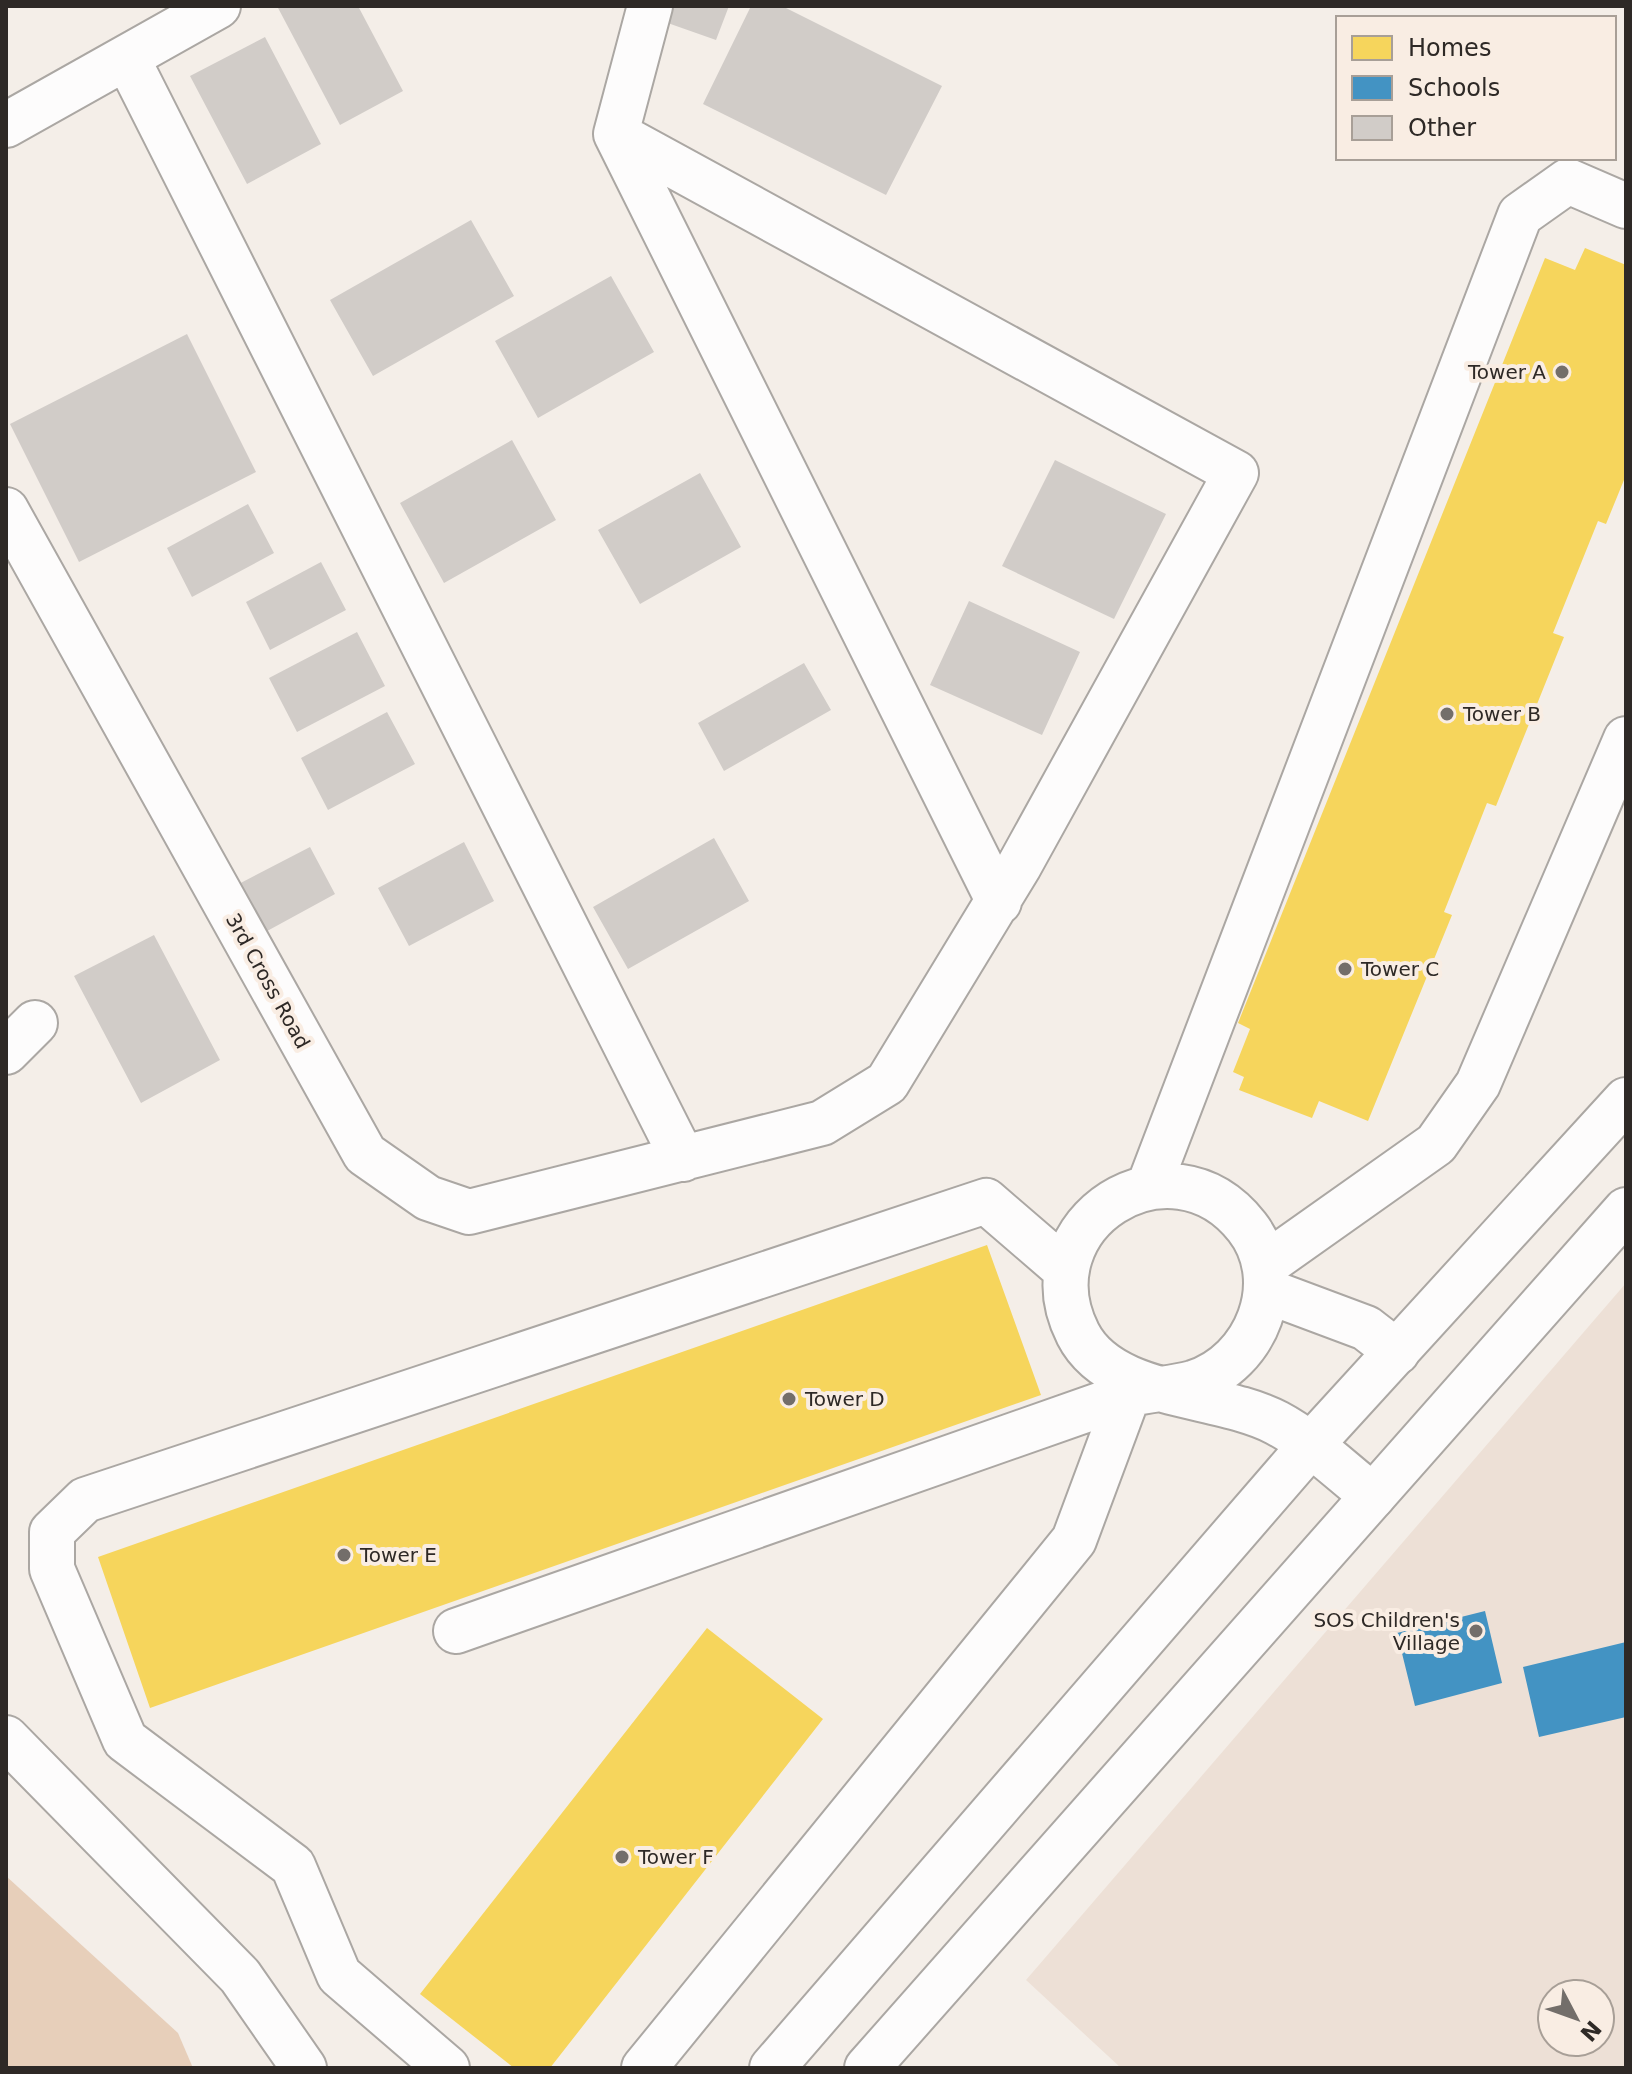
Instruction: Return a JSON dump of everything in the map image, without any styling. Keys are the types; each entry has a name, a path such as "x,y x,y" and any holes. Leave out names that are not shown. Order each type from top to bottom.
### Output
{"street":[{"path":"6,125 218,6"},
{"path":"650,6 616,134 999,902"},
{"path":"127,58 683,1159"},
{"name":"3rd Cross Road","path":"6,510 365,1154 428,1198 469,1212 683,1159 822,1123 887,1083 999,902 1236,473 616,134"},
{"path":"1149,1186 1520,215 1568,181 1626,206"},
{"path":"1266,1278 1436,1144 1478,1084 1626,739"},
{"path":"772,2068 1309,1447 1626,1100"},
{"path":"456,1631 1144,1391 1192,1383 1230,1361 1247,1346 1262,1317 1266,1278 1254,1236 1235,1212 1209,1195 1179,1186 1149,1186 1120,1197 1095,1215 1076,1241 1066,1270 1067,1304 1078,1335 1092,1353 1144,1391 1276,1422 1373,1496"},
{"path":"447,2068 339,1975 293,1866 125,1740 52,1569 52,1532 85,1500 986,1201 1066,1270"},
{"path":"867,2068 1626,1210"},
{"path":"1266,1278 1366,1328 1397,1352"},
{"path":"644,2068 1074,1540 1144,1391"},
{"path":"6,1738 240,1976 304,2068"}],"shaded area":[{"name":"SOS Children's Village","path":"1626,1283 1626,2068 1121,2068 1026,1980"},
{"path":"6,1876 178,2033 193,2068 6,2068"}],"building: Homes":[{"path":"1585,248 1626,265 1626,475 1606,524 1598,521 1553,633 1564,637 1496,806 1487,803 1444,912 1452,915 1368,1121 1319,1101 1312,1118 1239,1090 1244,1077 1233,1072 1250,1029 1238,1023 1545,258 1575,270"},
{"path":"987,1245 1041,1395 150,1708 98,1557"},
{"name":"Tower F","path":"707,1628 823,1719 550,2068 514,2068 420,1994"}],"building: Schools":[{"path":"1485,1611 1502,1683 1415,1706 1397,1633"},
{"path":"1626,1642 1626,1717 1539,1737 1523,1667"}],"building: Other":[{"path":"277,6 358,6 403,91 340,125"},
{"path":"667,6 729,6 716,40 662,21"},
{"path":"751,6 782,6 942,86 886,195 703,104"},
{"path":"265,37 321,144 247,184 190,76"},
{"path":"471,220 514,296 373,376 330,300"},
{"path":"611,276 654,352 538,418 495,341"},
{"path":"187,334 256,472 79,562 10,424"},
{"path":"512,440 556,520 444,583 400,503"},
{"path":"1055,460 1166,514 1114,619 1002,566"},
{"path":"700,473 741,547 640,604 598,530"},
{"path":"248,504 274,553 192,597 167,548"},
{"path":"321,562 346,610 270,650 246,602"},
{"path":"969,601 1080,652 1042,735 930,685"},
{"path":"357,632 385,686 297,732 269,678"},
{"path":"804,663 831,710 724,771 698,723"},
{"path":"387,712 415,764 328,810 301,758"},
{"path":"714,838 749,901 628,969 593,907"},
{"path":"464,842 494,901 409,946 378,888"},
{"path":"310,847 335,894 258,936 233,887"},
{"path":"154,935 220,1060 141,1103 74,976"}],"place":[{"name":"Tower A","path":"1562,372"},
{"name":"Tower B","path":"1447,714"},
{"name":"Tower C","path":"1345,969"},
{"name":"Tower D","path":"789,1399"},
{"name":"Tower E","path":"344,1555"},
{"name":"SOS Children's Village","path":"1476,1631"},
{"name":"Tower F","path":"622,1857"}]}
